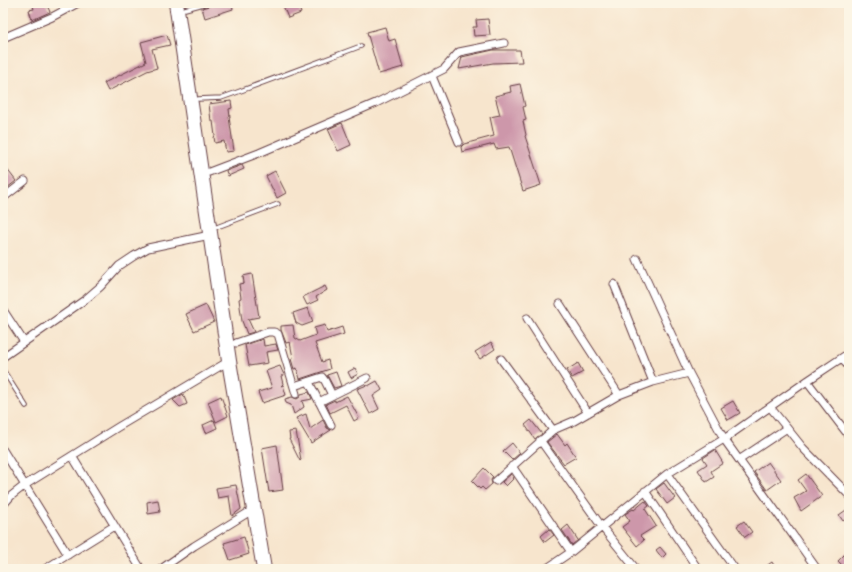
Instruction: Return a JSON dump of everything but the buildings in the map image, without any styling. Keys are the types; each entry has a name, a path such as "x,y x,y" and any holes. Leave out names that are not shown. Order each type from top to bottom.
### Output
{"highway":[{"path":"182,5 209,172 213,231 236,343 272,569"},
{"path":"182,5 229,361 264,569"}],"street":[{"path":"3,38 52,17 78,3"},
{"path":"209,172 317,129 432,76 444,69 459,52 504,43"},
{"path":"432,76 459,142"},
{"path":"3,198 25,181"},
{"path":"3,357 86,299 101,286 119,266 134,256 148,248 213,231"},
{"path":"636,259 689,373 724,439 817,569"},
{"path":"614,284 653,382"},
{"path":"560,304 618,395"},
{"path":"3,310 24,342"},
{"path":"527,318 588,413"},
{"path":"236,343 268,332 278,334 295,390 322,377 332,395"},
{"path":"546,569 571,552 667,474 724,439 849,353"},
{"path":"501,359 553,430"},
{"path":"842,359 849,367"},
{"path":"3,505 11,496 25,485 229,361"},
{"path":"496,481 540,440 553,430 588,413 618,395 653,382 689,373"},
{"path":"319,402 367,378"},
{"path":"807,381 849,436"},
{"path":"309,382 331,425"},
{"path":"770,407 803,448 849,495"},
{"path":"739,460 787,428"},
{"path":"540,440 602,527 636,569"},
{"path":"3,450 68,555"},
{"path":"72,456 141,569"},
{"path":"512,466 571,552"},
{"path":"667,474 735,569"},
{"path":"646,492 698,569"},
{"path":"161,569 194,546 254,509"},
{"path":"45,569 114,526"}],"lane":[{"path":"182,5 207,3"},
{"path":"198,99 221,98 361,46"},
{"path":"213,231 278,204"},
{"path":"3,370 26,406"}]}
